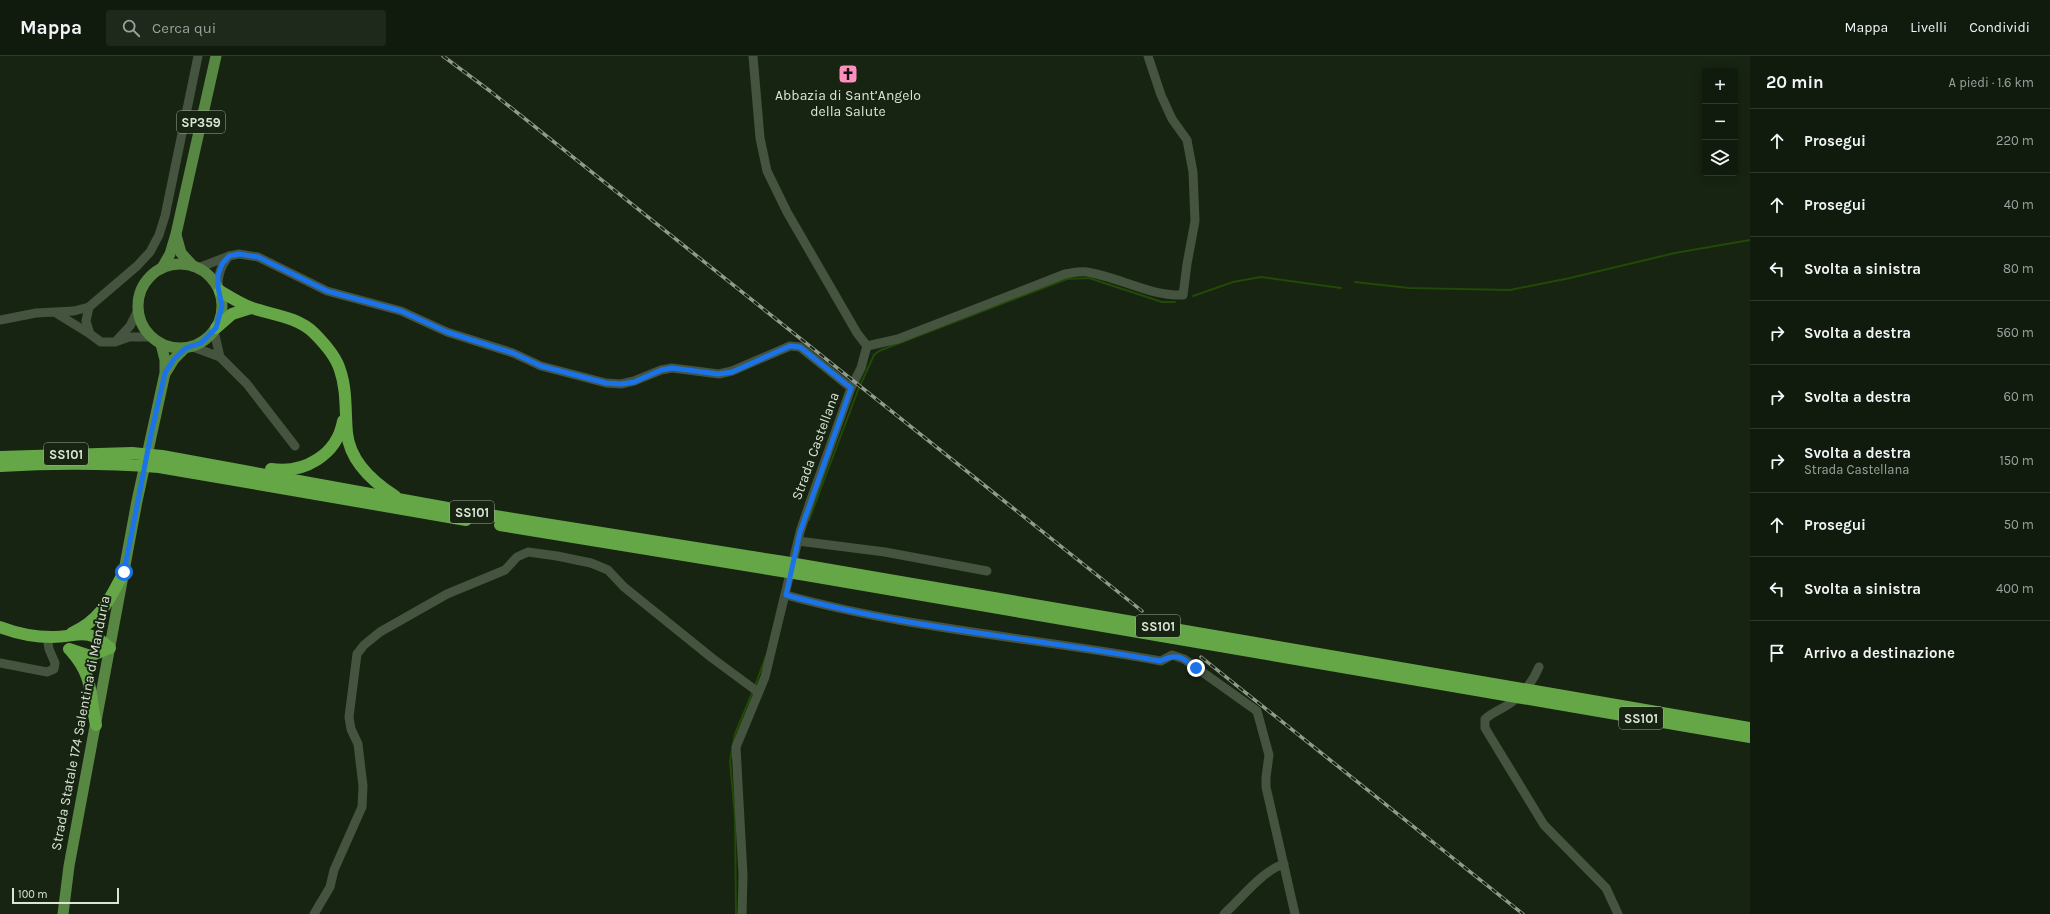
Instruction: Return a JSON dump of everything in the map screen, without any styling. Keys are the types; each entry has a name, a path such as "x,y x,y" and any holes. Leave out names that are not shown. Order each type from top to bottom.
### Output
{"highway":[{"path":"219,289 251,308 296,321 313,332 330,351 340,368 346,406 347,435 359,465 372,480 402,500"},
{"path":"215,330 232,314 251,308"},
{"path":"222,467 249,466 282,470 303,467 320,459 332,446 342,430 346,406"},
{"name":"SS101","path":"0,457 130,459 222,467 402,500 783,566"},
{"name":"SS101","path":"0,466 130,459"},
{"name":"SS101","path":"160,461 372,505 808,570 1503,690 1750,728"},
{"path":"0,474 33,464"},
{"path":"69,634 86,626 104,609 124,572"},
{"path":"0,627 30,635 50,637 80,634 96,637 110,648"},
{"path":"50,637 69,649 90,656 110,648"},
{"path":"69,649 87,672 91,688 96,725"},
{"name":"SS101","path":"1537,695 1750,737"}],"main road":[{"name":"SP359","path":"162,268 170,254 176,234 216,56"},
{"name":"SP359","path":"176,234 181,253 196,267"},
{"path":"172,264 196,267 208,274 219,289 222,306 215,330 209,338 189,348 173,348 161,344 151,337 140,320 138,300 146,281 162,268 172,264"},
{"name":"Strada Statale 174 Salentina di Manduria","path":"63,914 69,866 124,572 151,434 165,373 165,360 161,344"},
{"name":"Strada Statale 174 Salentina di Manduria","path":"165,373 174,359 189,348"}],"street":[{"path":"0,320 36,313 74,311 89,307 137,266 150,252 159,235 165,216 198,56"},
{"path":"753,56 760,138 767,171 805,244 857,333 867,346 898,339 1065,274 1085,271 1139,288 1175,295 1183,294 1195,221 1193,172 1187,140 1172,119 1161,95 1148,56"},
{"path":"196,267 239,254 258,257 327,291 401,311 447,332 513,353 541,366 600,382 621,384 634,382 661,370 672,368 718,374 732,372 790,346 800,347 851,388"},
{"path":"219,289 218,275 222,264 229,256"},
{"path":"89,307 86,321 90,334"},
{"path":"115,342 130,326 138,310"},
{"path":"56,313 101,342 115,342 129,337 151,337"},
{"path":"215,330 220,357"},
{"name":"Strada Castellana","path":"742,914 743,875 736,747 754,689 764,677 786,595 798,541 810,502 851,388 861,368 867,346"},
{"path":"189,348 220,357 248,384 295,446"},
{"path":"798,541 885,552 987,571"},
{"path":"314,914 330,887 334,870 362,807 363,786 358,744 351,729 349,717 357,654 364,645 380,632 447,594 505,570 517,557 528,552 550,555 590,563 608,570 624,587 754,689"},
{"path":"786,595 874,615 956,629 1160,661 1172,655 1184,659 1256,711 1270,762 1266,777 1266,787 1295,914"},
{"path":"0,663 47,672 54,669 56,663 49,649 50,637"},
{"path":"1539,667 1532,682 1512,703 1494,711 1485,719 1485,728 1544,825 1606,888 1618,914"},
{"path":"1224,914 1265,874 1276,866 1284,864"}],"waterway":[{"path":"1355,282 1409,288 1510,290 1570,278 1675,253 1750,240"},
{"path":"1193,296 1233,282 1261,277 1341,288"},
{"path":"809,520 858,390 874,355 879,351 1067,279 1089,278 1162,302 1175,302"},
{"path":"755,686 766,656"},
{"path":"736,914 735,817 730,761 735,734 753,691"}],"railway":[{"path":"443,56 490,91 1142,611"},
{"path":"1201,657 1523,914"}],"place":[{"name":"Abbazia di Sant’Angelo della Salute","path":"848,74"}],"route":[{"path":"124,572 137,501 165,373 174,359 186,348 193,347 209,338 220,322 222,314 222,299 218,287 218,275 222,264 229,256 239,254 258,257 282,267 327,291 360,302 413,315 447,332 493,348 513,353 541,366 606,383 621,384 634,382 661,370 672,368 683,368 718,374 732,372 790,346 800,347 851,388 800,532 786,595 815,603 882,617 1037,642 1160,661 1172,655 1184,659 1196,668"}]}
